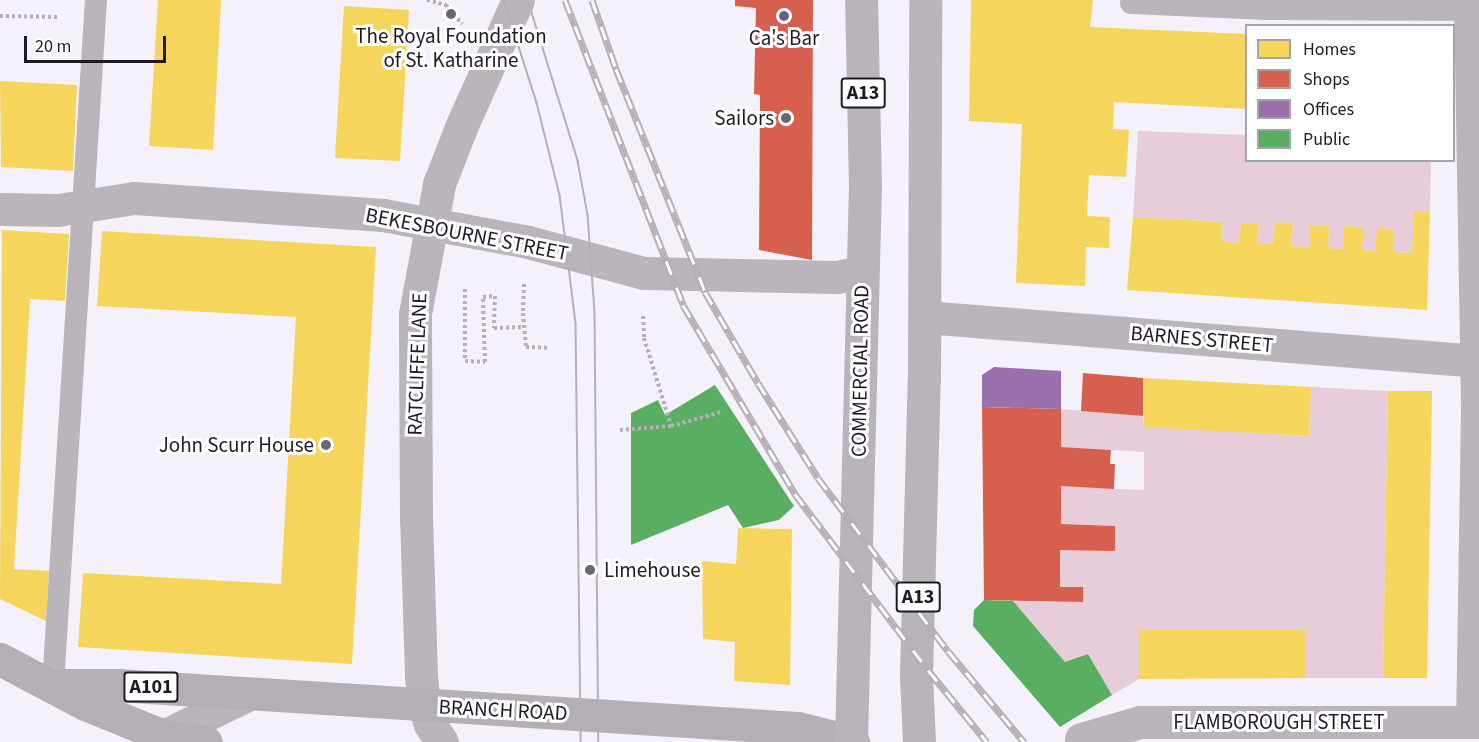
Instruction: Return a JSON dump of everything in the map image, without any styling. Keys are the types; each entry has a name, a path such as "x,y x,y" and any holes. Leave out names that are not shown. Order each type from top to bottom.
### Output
{"highway":[{"name":"COMMERCIAL ROAD","path":"851,742 862,378 861,272 865,186 861,0"},
{"name":"A13","path":"919,742 916,675 925,317 925,0"}],"main road":[{"name":"A101","path":"0,658 85,704 158,739 206,742"},
{"name":"A101","path":"53,685 118,685 249,694"},
{"name":"BRANCH ROAD","path":"249,694 798,728 851,742"}],"street":[{"name":"RATCLIFFE LANE","path":"442,742 430,724 424,705 416,517 413,356 415,314 439,184 462,125 518,0"},
{"path":"1470,5 1478,361 1476,722"},
{"name":"BEKESBOURNE STREET","path":"0,209 82,208 134,198 383,215 528,242 644,273 837,277 861,272"},
{"name":"BARNES STREET","path":"925,317 1478,361"},
{"name":"BRANCH ROAD","path":"158,739 249,694"},
{"name":"FLAMBOROUGH STREET","path":"1081,739 1140,722 1476,722"}],"lane":[{"path":"1131,3 1267,9 1470,5"},
{"path":"53,685 95,9"}],"path":[{"path":"0,16 95,9"},
{"path":"475,232 465,289 465,361 485,362 483,297 495,296 494,328 524,327"},
{"path":"522,297 526,347 549,348"},
{"path":"643,311 644,338 671,426"},
{"path":"620,430 671,426 721,412"}],"shaded area":[{"path":"1138,131 1245,135 1245,162 1431,162 1430,211 1415,211 1412,253 1394,252 1394,230 1377,229 1375,251 1362,250 1363,228 1345,226 1343,249 1328,248 1329,226 1311,225 1309,248 1291,246 1293,224 1275,222 1273,244 1257,243 1259,224 1241,223 1239,243 1221,241 1222,222 1133,217"},
{"path":"1311,387 1388,391 1383,678 1306,678 1306,630 1139,631 1139,679 1112,695 1088,654 1065,662 1013,601 1083,602 1083,588 1060,587 1060,550 1115,550 1115,526 1061,524 1061,486 1144,490 1144,452 1061,447 1061,409 1143,416 1144,426 1309,436"}],"building: Homes":[{"path":"158,0 221,0 213,150 149,146"},
{"path":"971,0 1093,0 1090,27 1245,34 1245,109 1114,102 1113,129 1129,130 1126,177 1089,175 1087,216 1110,217 1109,248 1086,247 1085,286 1016,283 1022,124 969,121"},
{"path":"344,6 409,10 400,161 335,158"},
{"path":"0,81 77,85 73,171 1,167"},
{"path":"1414,211 1430,211 1427,310 1127,290 1133,217 1222,222 1221,241 1239,243 1241,223 1259,224 1257,243 1273,244 1275,222 1293,224 1291,246 1309,248 1310,225 1329,226 1328,248 1343,249 1344,226 1364,228 1362,250 1375,251 1377,228 1394,230 1394,252 1412,253"},
{"path":"2,230 69,234 65,301 30,299 14,569 49,571 46,621 0,599"},
{"name":"John Scurr House","path":"102,231 376,247 352,664 78,647 83,573 281,584 296,317 97,306"},
{"path":"1143,378 1311,387 1309,436 1144,427"},
{"path":"1388,391 1432,391 1427,678 1383,678"},
{"path":"738,528 792,529 790,685 734,681 735,642 703,639 702,561 736,564"},
{"path":"1139,630 1306,630 1306,678 1139,679"}],"building: Shops":[{"path":"735,0 813,0 812,260 759,250 760,95 754,94 756,8 735,6"},
{"path":"1083,373 1143,378 1143,416 1081,411"},
{"path":"982,407 1061,409 1061,447 1111,450 1110,464 1115,464 1114,489 1061,486 1061,524 1115,526 1115,551 1060,550 1060,587 1083,587 1083,602 984,600"}],"building: Offices":[{"path":"994,367 1061,371 1061,409 982,407 982,375"}],"building: Public":[{"path":"715,385 794,506 779,520 743,528 728,505 631,545 631,413 658,400 665,415"},
{"path":"984,600 1013,601 1065,662 1088,654 1112,695 1060,727 973,626 974,610"}],"tram line":[{"path":"504,0 537,103 560,195 576,323 581,742"},
{"path":"528,0 578,161 588,215 595,312 599,742"}],"railway":[{"path":"565,0 683,305 795,494 928,670 987,742"},
{"path":"592,0 616,69 705,292 758,383 818,478 948,651 1024,742"}],"place":[{"name":"The Royal Foundation of St. Katharine","path":"451,14"},
{"name":"Ca's Bar","path":"784,16"},
{"name":"Sailors","path":"786,118"},
{"name":"John Scurr House","path":"326,445"},
{"name":"Limehouse","path":"590,570"}]}
